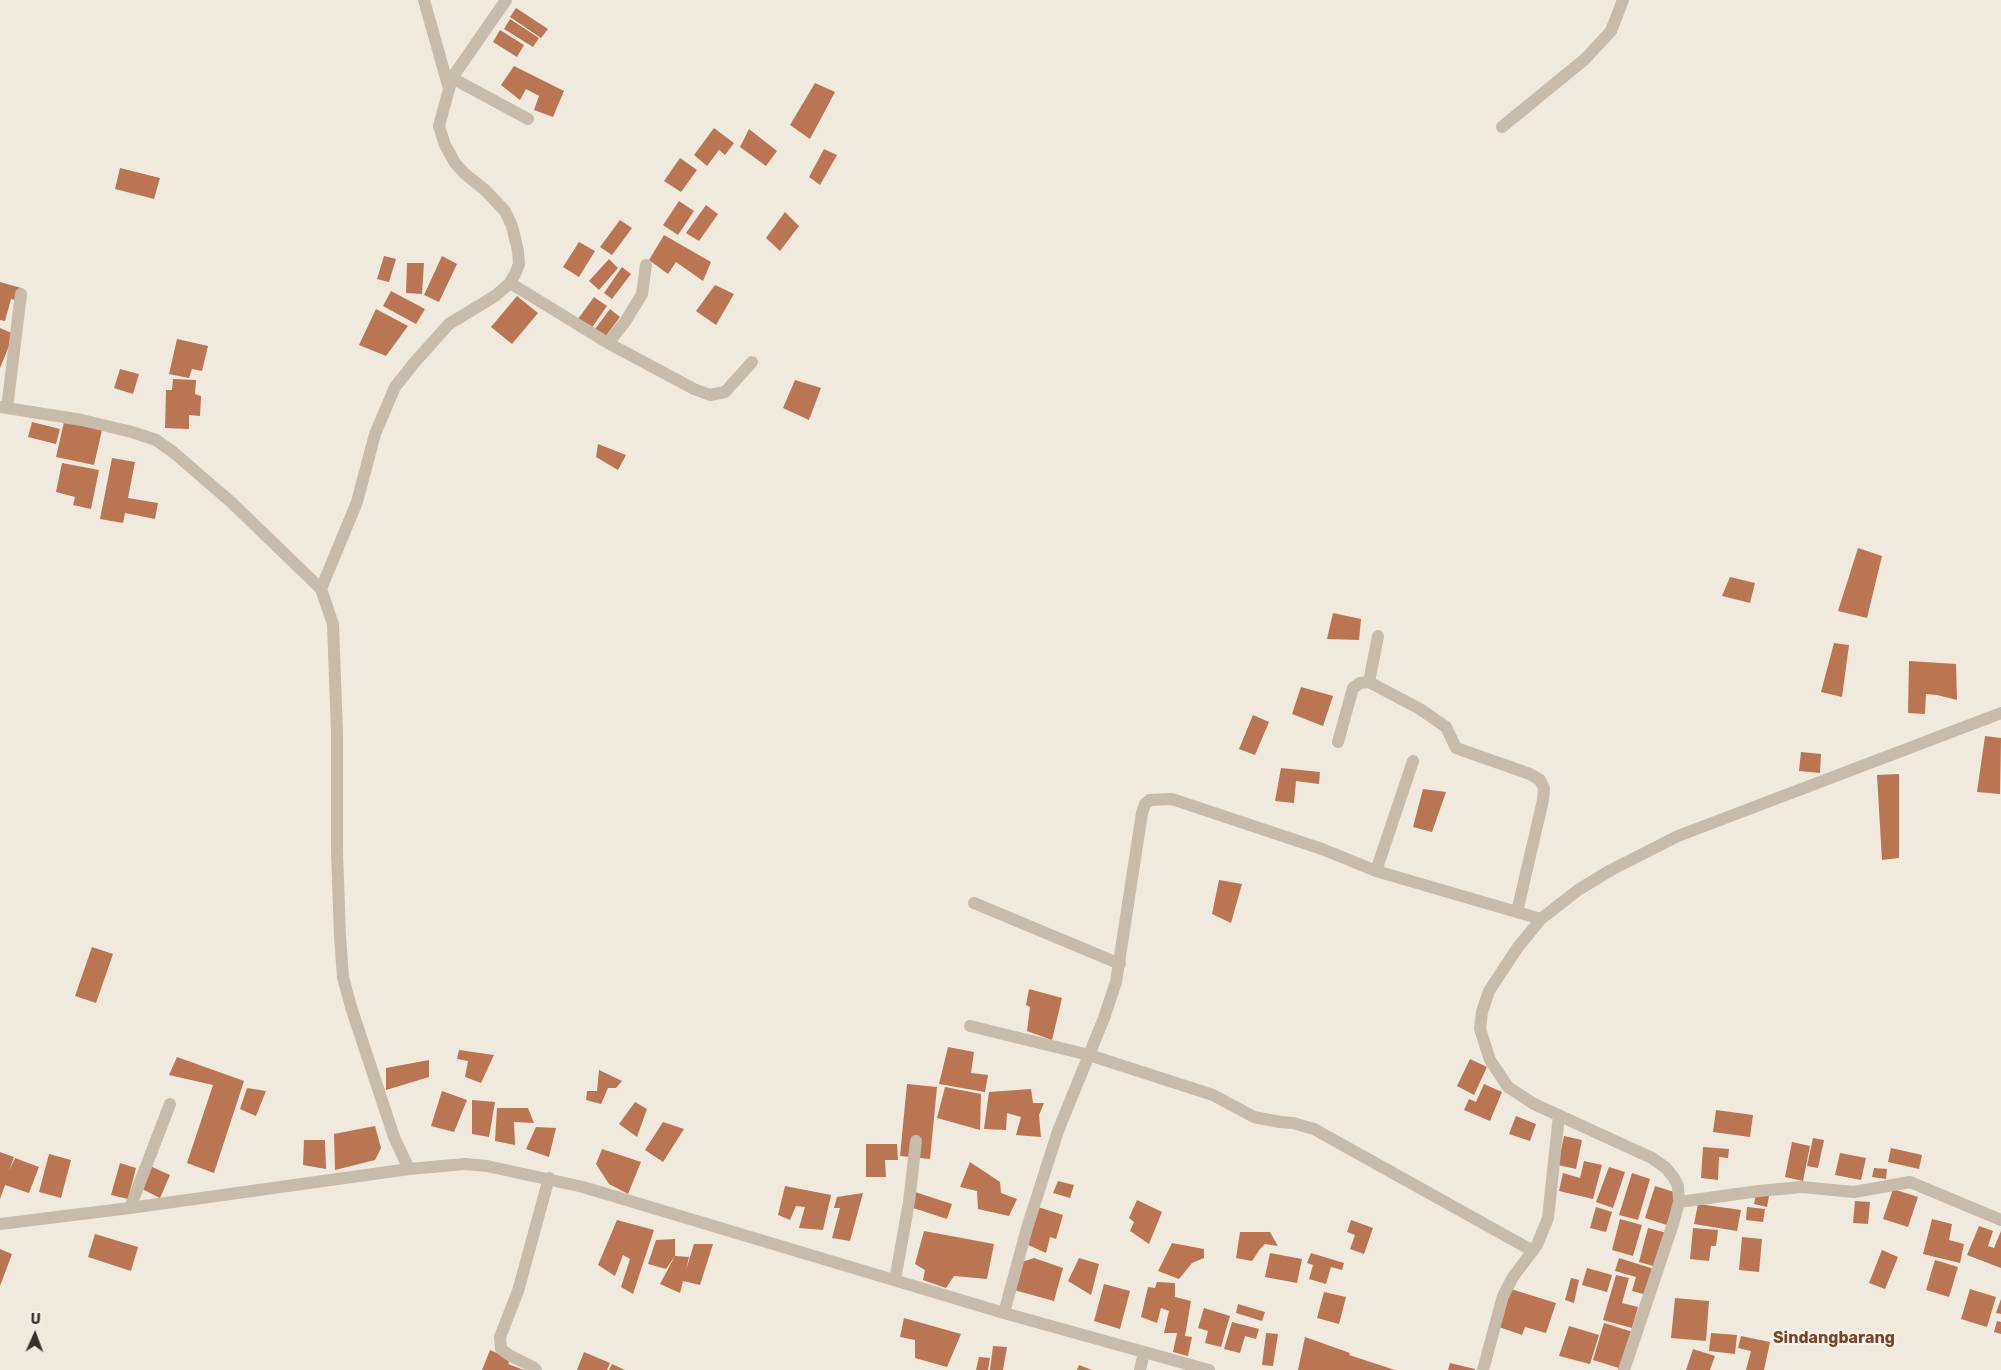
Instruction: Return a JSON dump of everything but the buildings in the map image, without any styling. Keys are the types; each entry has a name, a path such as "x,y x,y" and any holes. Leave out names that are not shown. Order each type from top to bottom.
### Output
{"street":[{"path":"424,0 450,84 528,119"},
{"path":"321,588 357,502 375,434 395,387 449,324 479,307 510,283 519,264 512,226 505,211 455,163 445,145 439,126 450,84 506,0"},
{"path":"1502,127 1585,59 1611,31 1623,0"},
{"path":"608,343 625,322 642,294 646,265"},
{"path":"510,283 608,343 710,395 725,392 752,362"},
{"path":"21,294 3,407 82,420 156,440 173,452 231,502 321,588 333,624 337,733 337,860 343,977 391,1128 409,1169"},
{"path":"1369,682 1378,636"},
{"path":"1338,742 1353,688 1360,683 1369,682 1420,709 1446,727 1456,748 1530,774 1540,780 1544,788 1543,800 1517,912"},
{"path":"1624,1370 1679,1202 1678,1186 1666,1168 1634,1149 1568,1121 1534,1104 1508,1087 1490,1060 1480,1029 1482,1012 1489,991 1518,947 1541,919 1578,890 1611,870 1678,836 2001,713"},
{"path":"1376,871 1413,761"},
{"path":"1004,1313 1027,1228 1058,1131 1104,1018 1120,964 1142,813 1145,804 1150,800 1172,799 1322,849 1376,871 1541,919"},
{"path":"974,903 1120,964"},
{"path":"970,1026 1089,1055 1213,1095 1254,1117 1293,1123 1314,1129 1532,1251"},
{"path":"130,1208 170,1104"},
{"path":"1483,1370 1503,1296 1513,1277 1537,1244 1548,1218 1559,1115"},
{"path":"895,1280 909,1202 916,1141"},
{"path":"0,1224 409,1169 466,1164 487,1166 550,1178 1004,1313 1209,1370"},
{"path":"536,1370 533,1366 508,1355 501,1349 500,1337 518,1292 550,1178"},
{"path":"1679,1202 1759,1190 1802,1187 1854,1192 1910,1182 2001,1220"},
{"path":"1140,1370 1144,1352"}],"district":[{"name":"Sindangbarang","path":"1834,1338"}]}
